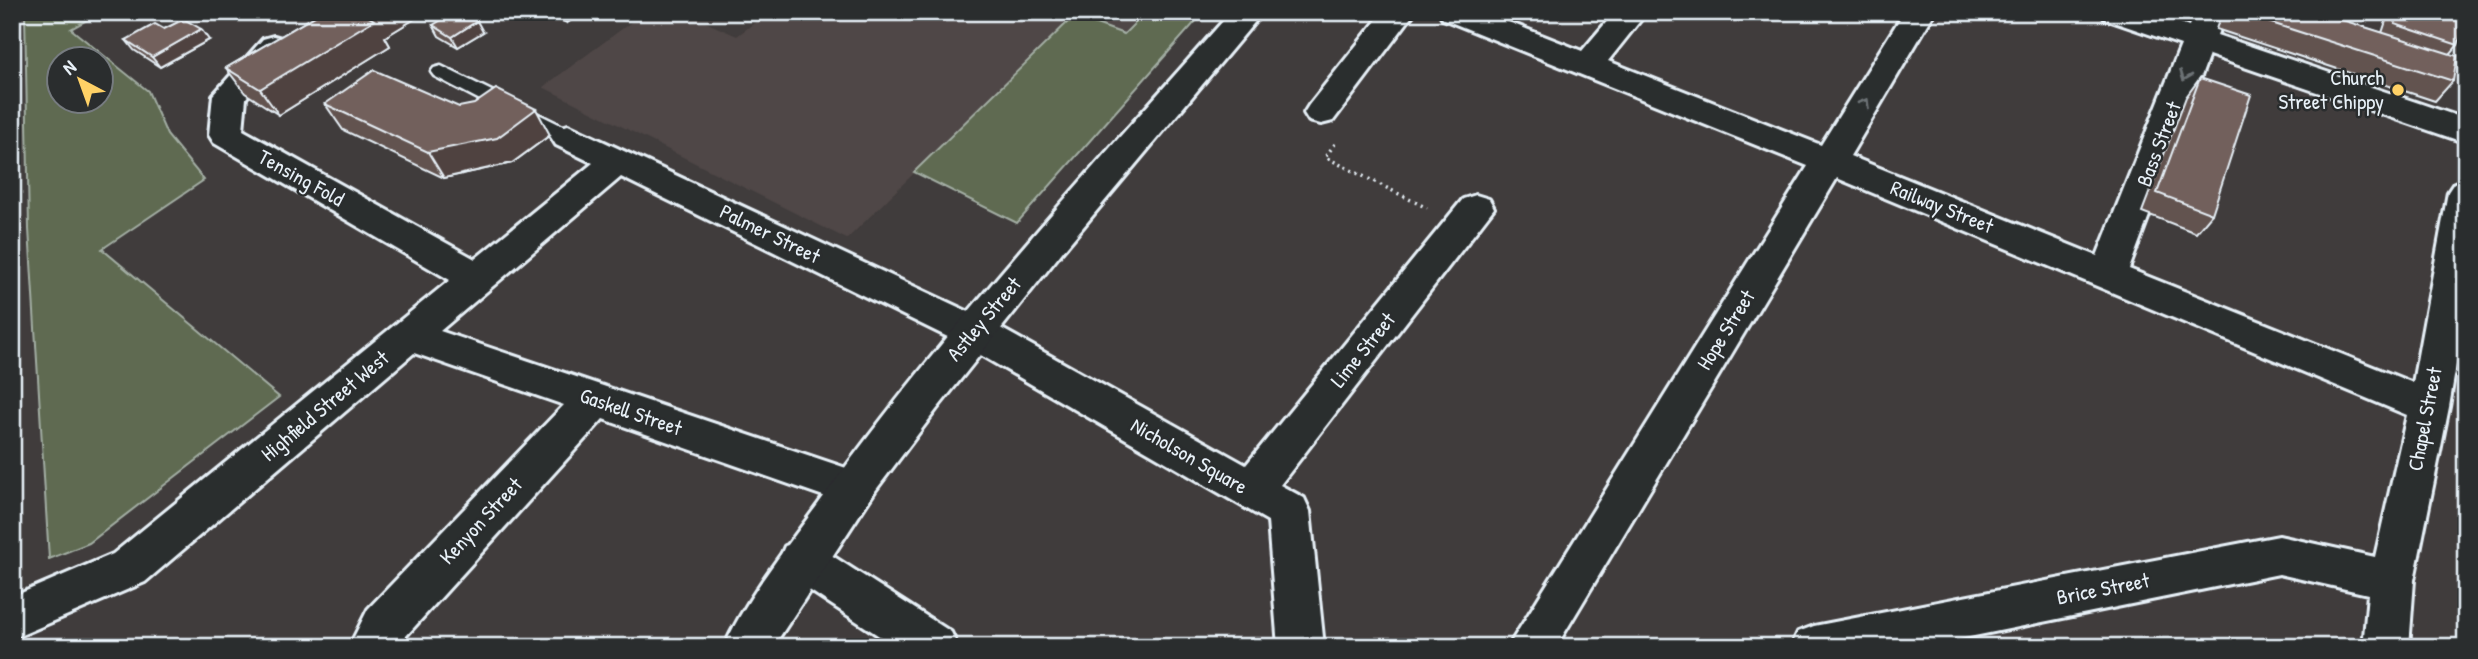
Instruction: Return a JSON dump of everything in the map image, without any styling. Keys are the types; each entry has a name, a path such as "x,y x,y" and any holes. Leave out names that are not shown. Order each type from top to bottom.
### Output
{"street":[{"name":"Astley Street","path":"747,647 801,560 852,488 972,331 1248,12"},
{"path":"1331,124 1400,12"},
{"name":"Railway Street","path":"1454,12 1829,161 2429,407"},
{"path":"1587,66 1632,12"},
{"name":"Hope Street","path":"1531,647 1920,12"},
{"path":"2116,12 2205,26 2466,131"},
{"name":"Bass Street","path":"2108,275 2205,26"},
{"name":"Tensing Fold","path":"282,37 230,95 226,135 480,279"},
{"name":"Palmer Street","path":"568,137 972,331"},
{"name":"Highfield Street West","path":"12,618 129,568 480,279 618,161"},
{"name":"Chapel Street","path":"2386,647 2392,580 2429,407 2466,192"},
{"name":"Lime Street","path":"1250,491 1470,217"},
{"name":"Nicholson Square","path":"972,331 1289,511 1301,647"},
{"name":"Gaskell Street","path":"410,336 852,488"},
{"name":"Kenyon Street","path":"372,647 384,624 595,400"},
{"name":"Brice Street","path":"1814,647 2279,555 2392,580"},
{"path":"801,560 935,647"}],"lane":[{"path":"441,72 568,137"}],"path":[{"path":"1331,124 1325,158 1470,217"}],"shaded area":[{"path":"645,12 682,12 737,36 769,12 1146,12 1125,34 1074,16 847,239 543,87"}],"green space":[{"path":"25,12 101,12 71,29 92,46 46,46 46,116 116,116 116,65 148,91 167,135 204,180 102,249 279,397 89,543 49,559 29,229"},
{"path":"1146,12 1204,12 1017,223 914,172 1074,16 1124,34"}],"building":[{"path":"322,12 367,12 364,14 374,20 260,89 226,68"},
{"path":"455,12 462,12 477,21 452,37 433,25"},
{"path":"2237,12 2317,12 2457,56 2453,81"},
{"path":"2399,12 2466,12 2458,45 2395,24"},
{"path":"184,19 201,29 152,57 126,40 155,24 164,29"},
{"path":"374,70 459,107 474,104 496,89 536,109 497,138 428,152 325,104"},
{"path":"2200,78 2251,95 2212,214 2157,193"}],"place":[{"name":"Church Street Chippy","path":"2398,90"}]}
